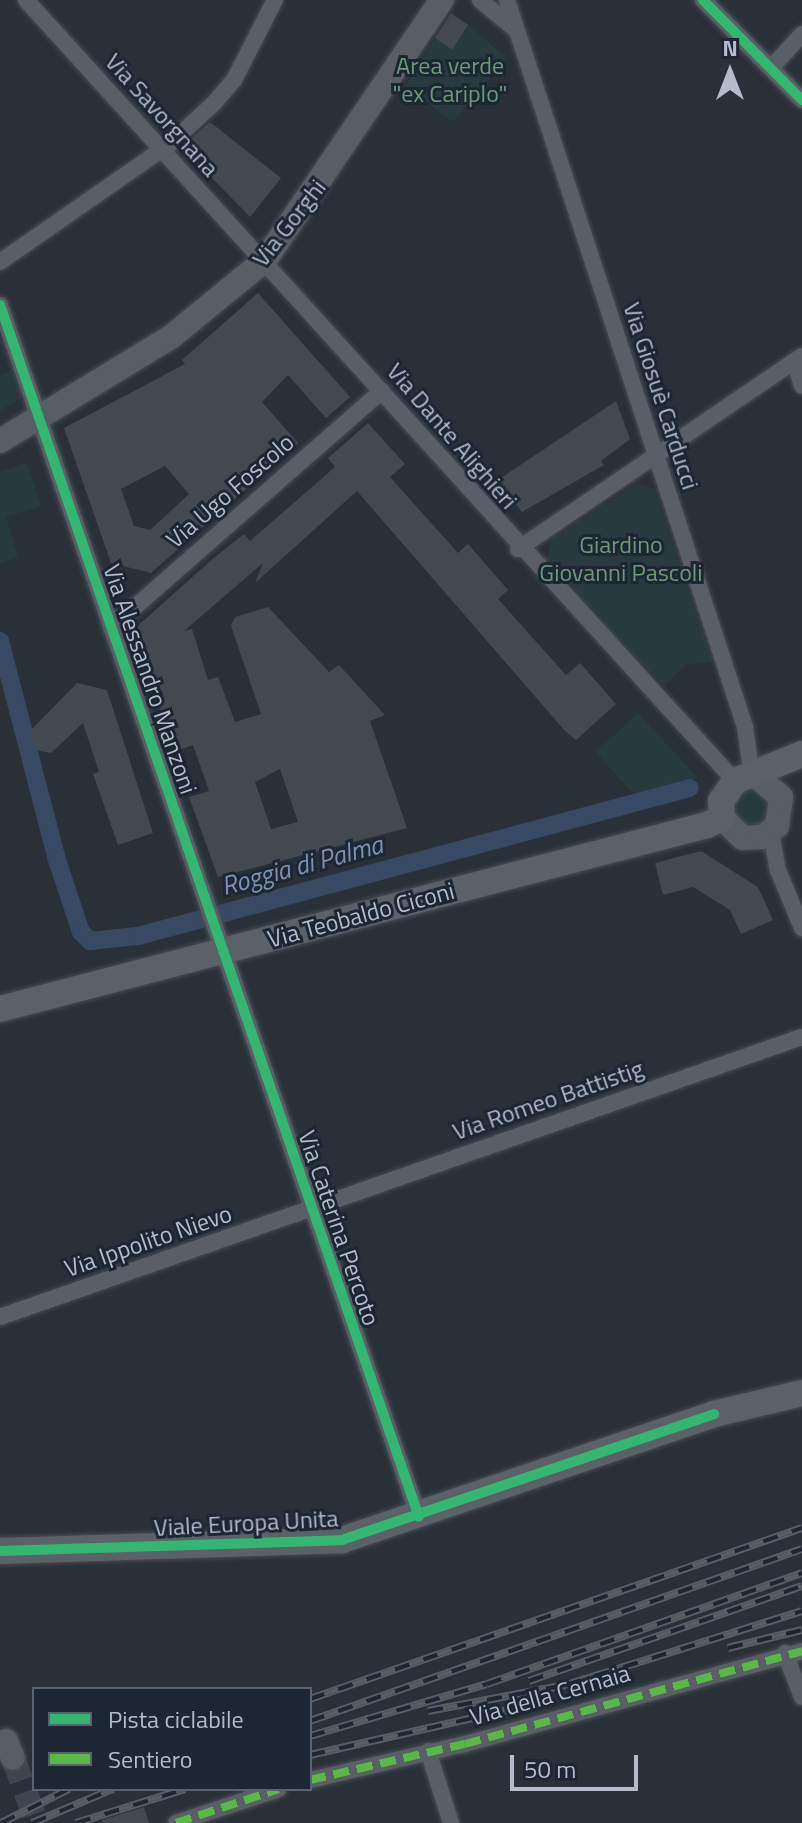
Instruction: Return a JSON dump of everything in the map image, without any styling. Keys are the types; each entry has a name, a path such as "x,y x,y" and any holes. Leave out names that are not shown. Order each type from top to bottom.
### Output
{"main road":[{"path":"722,818 721,801 748,779 802,754"},
{"name":"Via Teobaldo Ciconi","path":"0,1009 219,940 722,818"},
{"name":"Viale Europa Unita","path":"0,1551 293,1546 342,1540 419,1517 714,1414 802,1393"}],"street":[{"name":"Via Savorgnana","path":"26,0 160,150 265,260"},
{"path":"0,262 160,150 234,80 275,0"},
{"name":"Via Gorghi","path":"0,441 171,337 265,260 442,0"},
{"path":"480,0 517,31"},
{"name":"Via Giosuè Carducci","path":"507,0 654,457 745,727 748,779"},
{"path":"703,0 802,100"},
{"path":"771,68 802,34"},
{"name":"Via Dante Alighieri","path":"265,260 518,549 748,779"},
{"name":"Via Alessandro Manzoni","path":"0,305 219,940"},
{"path":"518,549 798,359 802,386"},
{"name":"Via Ugo Foscolo","path":"111,628 382,391"},
{"path":"748,779 781,797 776,825 778,870 802,928"},
{"path":"722,818 743,838 776,825 802,802"},
{"name":"Via Caterina Percoto","path":"219,940 419,1517"},
{"name":"Via Romeo Battistig","path":"311,1209 802,1037"},
{"name":"Via Ippolito Nievo","path":"0,1317 311,1209"},
{"path":"794,1652 802,1697"},
{"name":"Via della Cernaia","path":"312,1780 794,1652"},
{"path":"428,1751 451,1823"},
{"path":"176,1823 273,1791"}],"green space":[{"name":"Area verde \"ex Cariplo\"","path":"468,25 507,58 453,122 405,86 435,38 452,50"},
{"path":"17,366 21,398 0,411 0,376"},
{"path":"27,463 41,506 6,517 18,557 0,564 0,472"},
{"name":"Giardino Giovanni Pascoli","path":"636,484 654,489 712,662 685,665 664,686 547,558 552,539"},
{"path":"638,713 698,778 633,794 596,752"},
{"path":"752,790 765,795 770,808 765,821 752,826 739,821 734,808 739,795"}],"building":[{"path":"451,13 468,25 452,50 435,38"},
{"path":"210,122 281,178 250,217 182,147"},
{"path":"258,293 350,397 326,418 288,375 262,402 298,443 151,573 111,563 64,428 185,364 182,360","holes":["165,466 189,494 150,530 134,526 121,489"]},
{"path":"616,401 630,439 601,461 604,465 522,512 498,480"},
{"path":"368,423 405,464 390,477 458,553 468,544 508,590 498,599 566,675 580,663 616,704 576,740 565,731 357,491 255,583 263,563 184,631 192,629 208,680 218,677 235,722 261,714 231,626 235,617 268,607 329,672 339,665 385,715 370,721 407,828 218,877 189,797 209,791 193,745 174,752 134,629 216,556 244,534 250,541 335,467 328,458","holes":["280,769 298,822 271,829 255,782"]},
{"path":"77,683 107,690 153,833 118,845 93,774 99,772 83,723 51,753 35,750 30,731"},
{"path":"701,851 758,887 773,920 741,934 730,910 693,887 663,895 655,863"},
{"path":"144,1807 149,1823 102,1823 102,1820"}],"waterway":[{"name":"Roggia di Palma","path":"0,641 57,860 81,932 90,941 138,936 690,788"}],"tunnel":[{"path":"13,1758 37,1823"}],"railway":[{"path":"312,1698 802,1528"},
{"path":"312,1720 802,1549"},
{"path":"312,1735 487,1684 802,1573"},
{"path":"529,1681 802,1586"},
{"path":"428,1711 566,1685 802,1611"},
{"path":"728,1648 802,1630"},
{"path":"312,1755 521,1707"},
{"path":"1,1823 65,1791"},
{"path":"32,1823 108,1791"},
{"path":"76,1823 179,1791"}],"marked path":[{"path":"312,1780 465,1744 802,1651"},
{"path":"176,1823 273,1791"}],"cycle path":[{"path":"703,0 802,100"},
{"path":"0,305 419,1517"},
{"path":"0,1551 342,1540 714,1414"}]}
